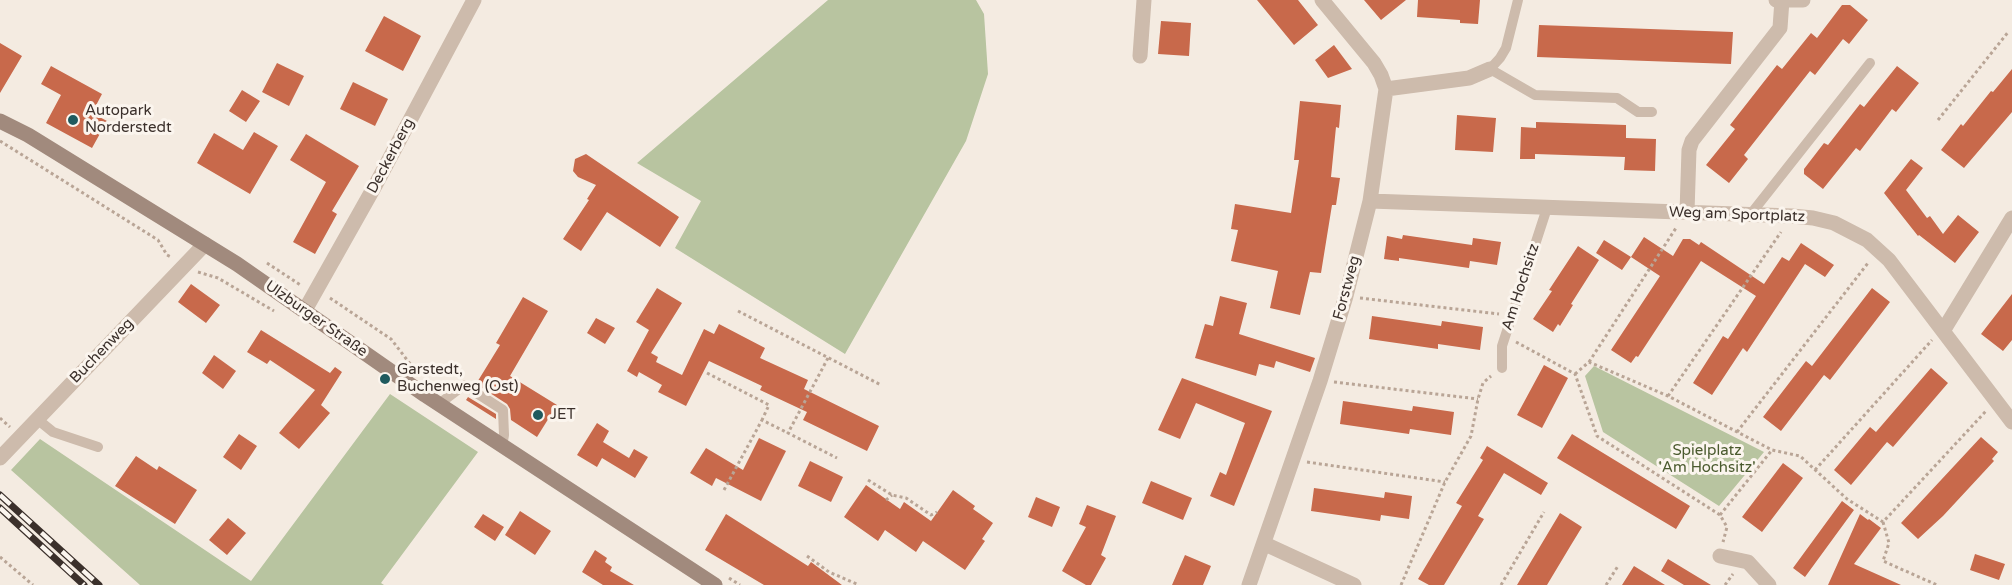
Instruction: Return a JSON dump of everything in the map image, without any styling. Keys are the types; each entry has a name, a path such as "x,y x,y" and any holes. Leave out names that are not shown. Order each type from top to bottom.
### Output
{"main road":[{"name":"Ulzburger Straße","path":"0,121 28,135 205,244 305,310 439,404 716,585"}],"street":[{"name":"Deckerberg","path":"305,310 474,0"},
{"path":"1140,56 1144,0"},
{"path":"1322,0 1374,63 1382,75 1386,88 1469,78 1490,69"},
{"path":"1776,0 1803,0"},
{"path":"1686,212 1689,150 1692,141 1780,28 1782,0"},
{"name":"Forstweg","path":"1249,585 1320,381 1346,296 1370,201 1386,88"},
{"name":"Weg am Sportplatz","path":"1370,201 1792,216 1834,223 1855,232 1879,249 2012,422"},
{"path":"1943,330 2012,218"},
{"name":"Buchenweg","path":"5,453 205,244"},
{"path":"1264,544 1354,585"},
{"path":"1720,556 1748,562 1769,585"}],"lane":[{"path":"1518,0 1506,48 1490,69 1535,94 1617,98 1638,112 1652,112"},
{"path":"1750,215 1870,63"},
{"name":"Am Hochsitz","path":"1502,368 1502,346 1547,208"},
{"path":"439,404 464,385 503,410 502,446"},
{"path":"37,418 53,432 98,447"}],"path":[{"path":"1938,120 2009,31"},
{"path":"0,141 159,239 167,255"},
{"path":"1575,374 1588,362 1686,212"},
{"path":"1668,396 1792,216"},
{"path":"1737,432 1879,249"},
{"path":"1346,296 1512,315"},
{"path":"738,311 881,385"},
{"path":"1815,470 1943,330"},
{"path":"1506,336 1575,374 1597,436 1720,514 1726,527 1720,556"},
{"path":"788,433 828,357"},
{"path":"1588,362 1668,396 1772,450 1800,456 1846,499 1884,522 1889,543 1882,561 1937,585"},
{"path":"1401,585 1445,482 1471,436 1478,399 1484,383 1502,368"},
{"path":"707,373 770,405 724,490"},
{"path":"1320,381 1478,399"},
{"path":"1884,522 1996,400"},
{"path":"762,420 837,458"},
{"path":"1720,514 1772,450"},
{"path":"1293,460 1445,482"},
{"path":"868,480 892,495 906,498 930,517 937,512"},
{"path":"886,500 892,495"},
{"path":"1501,585 1544,512"},
{"path":"807,556 829,573 859,585"},
{"path":"0,557 33,585"},
{"path":"1606,585 1618,566"}],"green space":[{"path":"828,0 976,0 984,14 988,74 966,141 845,354 675,248 701,201 637,163"},
{"name":"Spielplatz 'Am Hochsitz'","path":"1594,366 1764,452 1719,506 1603,432 1585,376"},
{"path":"390,394 478,452 381,583 384,585 140,585 11,470 40,439 251,581"}],"building":[{"path":"1257,0 1298,0 1318,25 1294,45"},
{"path":"1364,0 1406,0 1381,20"},
{"path":"1418,0 1480,0 1478,24 1460,23 1460,20 1417,17"},
{"path":"1842,5 1850,5 1868,20 1849,44 1843,39 1815,75 1810,71 1744,155 1748,159 1729,183 1706,165 1735,129 1730,125 1777,65 1782,69 1811,33 1817,38"},
{"path":"384,16 421,36 403,71 365,51"},
{"path":"1161,21 1191,23 1189,56 1158,54"},
{"path":"1539,25 1733,32 1731,64 1537,57"},
{"path":"0,43 22,56 0,93"},
{"path":"1334,45 1352,69 1328,78 1315,60"},
{"path":"277,63 304,76 289,106 262,92"},
{"path":"51,66 102,94 92,113 107,121 92,148 46,123 61,95 41,84"},
{"path":"1897,66 1919,83 1896,112 1892,109 1860,151 1856,148 1823,189 1804,174 1804,169 1824,143 1828,145 1860,104 1864,107"},
{"path":"2012,69 2012,112 1964,168 1941,150 1961,124 1963,126"},
{"path":"353,82 388,99 375,126 340,109"},
{"path":"242,90 260,101 246,122 229,111"},
{"path":"1300,101 1341,105 1339,128 1336,127 1331,177 1340,178 1336,205 1332,205 1321,273 1310,272 1300,315 1270,308 1278,271 1231,261 1238,230 1231,229 1235,204 1291,213 1299,160 1294,160"},
{"path":"1457,115 1496,118 1493,152 1455,150"},
{"path":"1536,122 1626,125 1626,138 1656,139 1655,171 1624,170 1625,157 1535,154 1535,159 1520,159 1521,127 1536,128"},
{"path":"254,132 278,146 250,194 197,163 214,133 243,150"},
{"path":"306,134 359,166 332,211 337,214 315,254 293,242 326,182 290,160"},
{"path":"586,154 679,217 660,247 607,212 581,251 563,239 589,200 587,199 596,185 578,177 573,171 575,159"},
{"path":"1911,159 1923,168 1906,190 1927,218 1930,216 1943,234 1958,215 1979,232 1955,263 1918,236 1884,193"},
{"path":"1403,235 1472,245 1473,238 1501,242 1497,265 1470,261 1469,268 1399,258 1399,261 1384,259 1387,236 1402,239"},
{"path":"1644,237 1673,256 1683,239 1690,239 1699,245 1701,242 1764,284 1782,257 1789,261 1801,243 1834,265 1825,277 1805,264 1747,352 1743,348 1712,395 1693,383 1723,336 1728,339 1756,296 1701,261 1638,357 1636,356 1631,363 1611,350 1660,276 1631,257"},
{"path":"1604,240 1631,257 1622,270 1596,253"},
{"path":"1578,246 1599,260 1560,326 1558,324 1553,332 1533,319"},
{"path":"191,284 220,305 206,323 178,302"},
{"path":"657,288 682,303 651,353 658,357 656,362 682,375 704,329 714,334 719,324 765,348 760,358 808,380 804,389 879,426 867,451 803,420 807,412 760,390 762,386 709,361 686,406 658,392 662,385 639,372 637,377 627,371 649,330 636,322"},
{"path":"1872,288 1890,302 1830,380 1824,375 1781,431 1763,417 1806,361 1812,366"},
{"path":"2012,294 2012,340 2003,351 1981,334"},
{"path":"1220,296 1247,303 1239,334 1315,358 1310,372 1276,361 1274,368 1259,364 1256,376 1195,358 1205,324 1213,326"},
{"path":"523,297 548,311 510,376 557,405 537,437 511,420 507,404 476,384 500,345 496,343"},
{"path":"1372,316 1441,326 1442,321 1483,327 1480,350 1438,344 1438,349 1369,339"},
{"path":"596,318 615,328 605,344 587,333"},
{"path":"261,330 330,373 335,367 342,372 321,405 330,413 299,449 279,433 315,390 270,360 267,364 247,352"},
{"path":"214,355 236,371 223,389 202,373"},
{"path":"1544,365 1568,378 1542,428 1517,415"},
{"path":"1931,368 1948,383 1893,447 1887,442 1851,485 1834,470 1870,427 1876,432"},
{"path":"1182,378 1272,411 1234,506 1210,496 1220,472 1226,475 1245,423 1196,403 1180,439 1158,430"},
{"path":"468,397 496,414 496,419 466,400"},
{"path":"1343,401 1412,411 1413,406 1454,412 1451,435 1410,429 1409,434 1340,424"},
{"path":"597,423 609,431 603,442 629,458 634,449 648,457 635,478 602,458 597,467 577,455"},
{"path":"239,434 257,446 241,470 223,457"},
{"path":"1572,434 1690,506 1676,529 1557,458"},
{"path":"1981,437 1998,452 1992,459 1994,461 1943,516 1918,539 1901,523"},
{"path":"759,438 786,451 761,501 716,478 712,486 690,473 706,448 743,470"},
{"path":"1487,446 1548,483 1541,495 1504,473 1478,516 1484,519 1444,585 1429,585 1418,579 1462,506 1456,503 1483,460 1480,458"},
{"path":"136,456 157,470 159,466 197,490 175,524 115,486"},
{"path":"810,461 843,477 831,502 798,486"},
{"path":"1783,463 1803,478 1762,532 1742,517"},
{"path":"1151,481 1192,498 1183,520 1142,503"},
{"path":"866,485 900,509 904,502 931,521 953,490 975,506 973,509 993,523 982,539 985,541 965,570 923,541 916,552 885,530 878,541 844,517"},
{"path":"1314,488 1384,498 1385,492 1412,496 1409,519 1381,515 1380,521 1311,511"},
{"path":"1036,497 1060,507 1052,527 1028,517"},
{"path":"1842,501 1854,510 1805,577 1793,568"},
{"path":"1087,505 1116,516 1101,555 1106,558 1091,585 1086,585 1062,571 1086,527 1079,524"},
{"path":"520,511 551,531 535,555 505,535"},
{"path":"1560,513 1582,527 1547,585 1517,585"},
{"path":"483,514 504,527 495,541 474,527"},
{"path":"726,514 808,566 811,562 842,585 764,585 705,550"},
{"path":"1860,514 1881,528 1854,564 1901,585 1828,585"},
{"path":"228,518 246,533 227,555 209,540"},
{"path":"595,550 607,558 605,562 612,567 610,571 634,585 603,585 582,572"},
{"path":"1975,554 2005,564 1999,580 1970,570"},
{"path":"1185,555 1211,566 1203,585 1172,585"},
{"path":"1668,559 1711,585 1684,585 1661,571"},
{"path":"1634,566 1665,585 1622,585"}],"railway":[{"path":"0,495 99,585"},
{"path":"0,508 84,585"}],"place":[{"name":"Autopark Norderstedt","path":"73,120"},
{"name":"Garstedt, Buchenweg (Ost)","path":"385,379"},
{"name":"JET","path":"538,415"}]}
